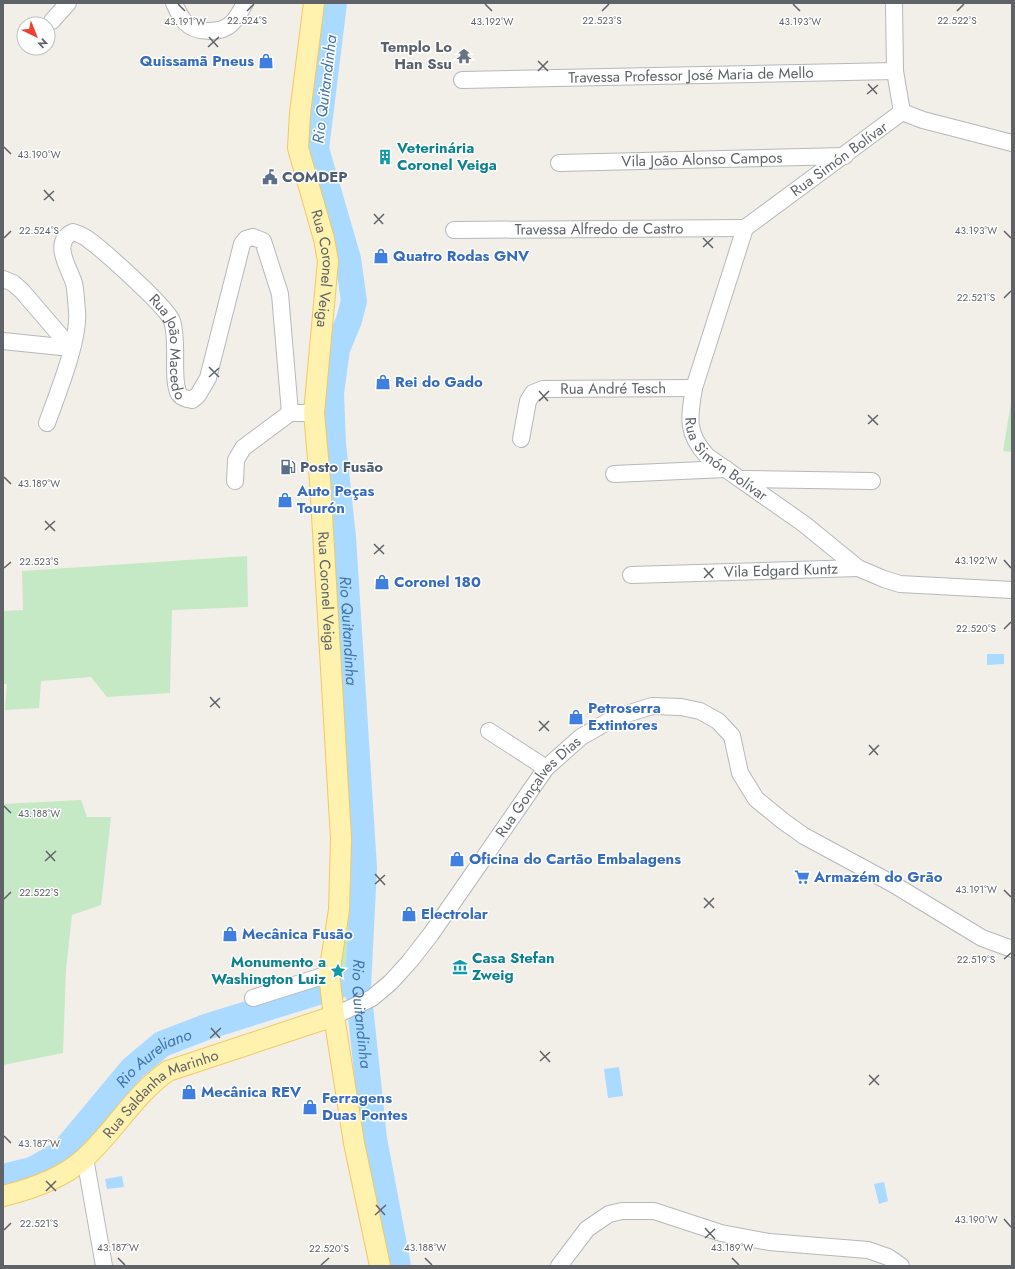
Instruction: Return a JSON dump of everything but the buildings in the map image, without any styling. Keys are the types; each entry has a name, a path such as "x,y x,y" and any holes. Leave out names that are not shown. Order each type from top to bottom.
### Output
{"main road":[{"name":"Rua Coronel Veiga","path":"314,3 300,113 298,148 324,239 328,261 314,413 320,481 341,839 339,910 330,974 334,1016 354,1143 380,1266"},
{"name":"Rua Saldanha Marinho","path":"3,1196 64,1174 85,1158 154,1081 168,1070 334,1016"}],"street":[{"path":"56,16 68,3"},
{"path":"174,3 185,23 200,30 212,31 222,30 231,24 245,3"},
{"path":"894,3 895,71 902,112 923,120 1012,143"},
{"name":"Travessa Professor José Maria de Mello","path":"462,80 895,71"},
{"name":"Rua Simón Bolívar","path":"902,112 744,228 694,388 689,415 690,427 698,447 707,456 742,479 804,524 858,568 900,584 1012,590"},
{"name":"Vila João Alonso Campos","path":"559,163 844,156"},
{"name":"Travessa Alfredo de Castro","path":"454,230 744,228"},
{"name":"Rua João Macedo","path":"47,423 71,348 78,320 74,284 62,250 62,242 67,235 73,232 89,240 146,292 171,320 176,338 176,386 179,395 185,399 192,400 198,395 208,378 242,244 246,239 252,237 258,238 263,242 280,294 290,414"},
{"path":"3,279 13,283 22,291 71,348"},
{"path":"3,341 71,348"},
{"name":"Rua André Tesch","path":"521,439 528,402 533,393 543,389 694,388"},
{"path":"236,481 236,460 242,448 290,414 314,413"},
{"path":"614,474 726,469"},
{"path":"742,479 872,481"},
{"name":"Vila Edgard Kuntz","path":"631,575 858,568"},
{"name":"Rua Gonçalves Dias","path":"334,1016 372,998 398,975 431,934 546,768 581,738 614,718 652,706 681,707 700,711 718,721 732,736 740,774 756,799 783,821 804,836 894,884 982,938 1012,949"},
{"path":"489,731 546,768"},
{"path":"253,998 330,974"},
{"path":"85,1158 104,1266"},
{"path":"558,1266 586,1229 608,1214 622,1211 654,1211 721,1233 770,1242 868,1250 888,1257 901,1266"}],"green space":[{"path":"1012,397 1012,452 1003,451"},
{"path":"247,556 248,607 172,610 170,693 107,697 91,677 41,681 39,708 5,710 7,684 3,684 3,611 23,610 22,571"},
{"path":"81,800 87,817 111,817 101,905 72,915 66,969 63,1053 3,1065 3,804"},
{"path":"357,908 355,977 334,983 345,909"}],"water":[{"path":"987,654 1004,654 1004,664 987,665"},
{"path":"619,1067 623,1096 608,1098 604,1069"},
{"path":"122,1176 124,1187 107,1189 105,1179"},
{"path":"884,1182 888,1201 879,1204 874,1184"}],"waterway":[{"name":"Rio Quitandinha","path":"334,3 316,149 348,259 354,301 349,320 337,349 331,393 333,444 343,537 364,868 358,987 374,1139 398,1266"},
{"name":"Rio Aureliano","path":"3,1177 32,1170 62,1153 132,1069 162,1044 206,1027 356,980"}],"place":[{"name":"Templo Lo Han Ssu","path":"464,56"},
{"name":"Quissamã Pneus","path":"266,61"},
{"name":"Veterinária Coronel Veiga","path":"385,157"},
{"name":"COMDEP","path":"270,177"},
{"name":"Quatro Rodas GNV","path":"381,256"},
{"name":"Rei do Gado","path":"383,382"},
{"name":"Posto Fusão","path":"288,467"},
{"name":"Auto Peças Tourón","path":"285,500"},
{"name":"Coronel 180","path":"382,582"},
{"name":"Petroserra Extintores","path":"576,717"},
{"name":"Oficina do Cartão Embalagens","path":"457,859"},
{"name":"Armazém do Grão","path":"802,877"},
{"name":"Electrolar","path":"409,914"},
{"name":"Mecânica Fusão","path":"230,934"},
{"name":"Casa Stefan Zweig","path":"460,967"},
{"name":"Monumento a Washington Luiz","path":"338,971"},
{"name":"Mecânica REV","path":"189,1092"},
{"name":"Ferragens Duas Pontes","path":"310,1107"}]}
